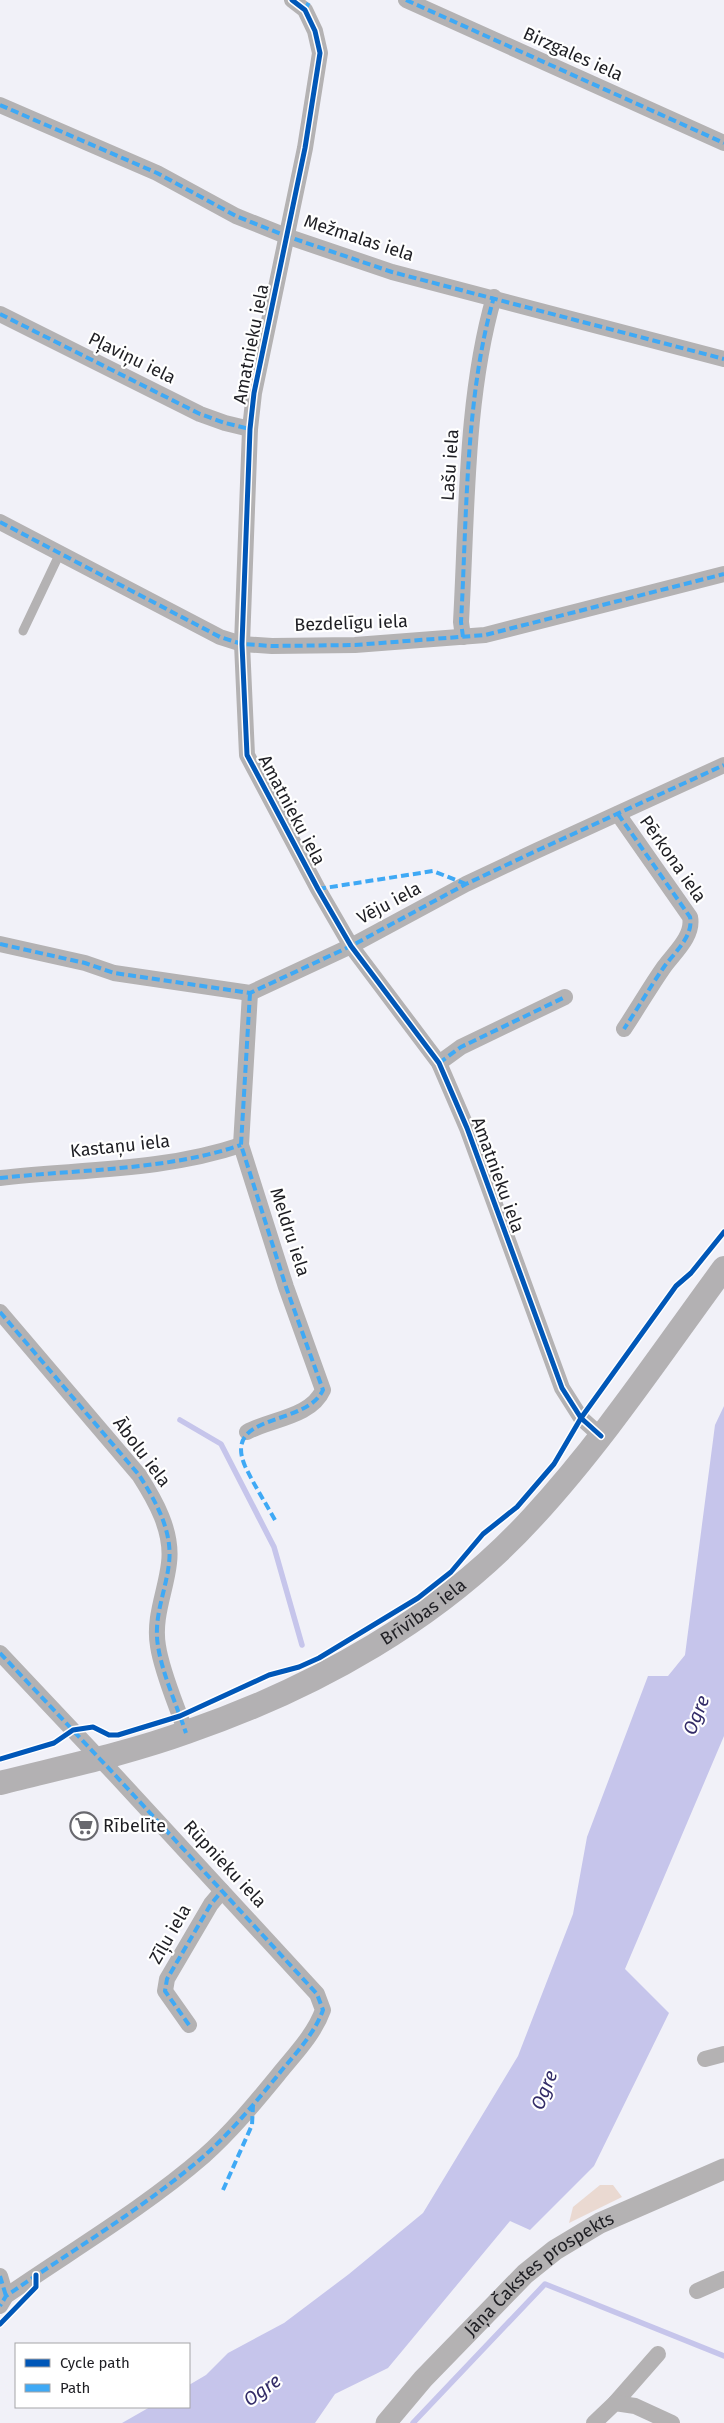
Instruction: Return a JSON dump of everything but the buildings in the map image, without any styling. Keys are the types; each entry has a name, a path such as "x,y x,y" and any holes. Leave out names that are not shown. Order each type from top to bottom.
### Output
{"main road":[{"name":"Brīvības iela","path":"0,1783 100,1758 186,1733 255,1707 324,1674 433,1606 481,1566 533,1517 601,1436 724,1268"}],"street":[{"path":"292,0 308,5"},
{"name":"Birzgales iela","path":"406,0 724,144"},
{"name":"Amatnieku iela","path":"308,5 316,30 320,53 305,148 254,393 250,429 242,644 247,755 318,889 351,946 439,1063 467,1128 562,1388 582,1418 601,1436"},
{"name":"Mežmalas iela","path":"0,105 157,173 236,216 286,236 392,272 494,297 724,359"},
{"name":"Lašu iela","path":"463,637 461,622 474,397 484,332 494,297"},
{"name":"Pļaviņu iela","path":"0,314 200,414 250,429"},
{"name":"Bezdelīgu iela","path":"0,522 220,638 242,644 355,645 485,635 724,574"},
{"name":"Vēju iela","path":"250,993 351,946 475,880 724,765"},
{"name":"Pērkona iela","path":"618,814 690,917 692,923 678,952 664,967 624,1028"},
{"path":"0,944 85,963 114,973 250,993"},
{"name":"Meldru iela","path":"247,1432 310,1406 320,1398 323,1390 286,1287 241,1145 250,993"},
{"path":"439,1063 461,1047 565,997"},
{"name":"Kastaņu iela","path":"0,1178 151,1164 215,1154 241,1145"},
{"name":"Ābolu iela","path":"0,1312 139,1475 154,1499 169,1544 169,1563 156,1623 158,1646 186,1733"},
{"name":"Rūpnieku iela","path":"0,1653 100,1758 317,1994 323,2010 319,2021 303,2044 253,2106 205,2155 152,2196 3,2301"},
{"name":"Zīļu iela","path":"189,2025 165,1991 167,1979 211,1904 222,1891"},
{"path":"705,2059 724,2054"},
{"name":"Jāņa Čakstes prospekts","path":"386,2423 423,2379 526,2274 555,2250 600,2223 724,2169"},
{"path":"0,2276 3,2301"},
{"path":"697,2291 724,2279"},
{"path":"594,2423 615,2403 658,2354"},
{"path":"615,2403 635,2406 672,2423"}],"lane":[{"path":"23,631 60,553"}],"shaded area":[{"path":"600,2185 613,2185 622,2197 569,2223 573,2207"}],"water":[{"name":"Ogre","path":"724,1406 724,1736 625,1969 669,2013 594,2166 530,2230 510,2221 388,2368 335,2394 315,2423 122,2423 148,2408 190,2408 190,2384 206,2375 228,2353 284,2323 349,2274 423,2213 518,2056 573,1914 587,1837 648,1676 668,1676 685,1655 715,1425"}],"waterway":[{"path":"180,1420 221,1444 274,1547 302,1645"},
{"path":"413,2423 545,2284 724,2356"}],"marked path":[{"path":"305,10 310,0"},
{"path":"406,0 724,143"},
{"path":"0,105 157,173 236,216 286,236 392,272 724,359"},
{"path":"463,637 461,622 466,499 472,416 477,375 494,297"},
{"path":"0,314 200,414 250,429"},
{"path":"0,522 220,637 242,644 272,646 355,645 485,635 724,574"},
{"path":"0,944 85,963 114,973 250,993 351,946 466,884 724,765"},
{"path":"618,814 690,917 689,931 682,944 664,967 624,1029"},
{"path":"318,889 433,871 466,884"},
{"path":"250,993 241,1145 286,1287 323,1390 314,1402 300,1410 255,1428 245,1437 241,1449 245,1466 275,1520"},
{"path":"439,1063 461,1047 565,997"},
{"path":"0,1178 122,1168 182,1160 212,1154 241,1145"},
{"path":"0,1312 139,1475 162,1516 170,1551 157,1625 158,1646 166,1678 186,1733"},
{"path":"0,1653 317,1994 323,2010 314,2028 297,2052 243,2117 204,2156 132,2211 6,2296 0,2306"},
{"path":"189,2025 165,1991 167,1979 211,1904 222,1891"},
{"path":"223,2190 252,2125 253,2105"},
{"path":"0,2276 6,2296"}],"cycle path":[{"path":"292,0 305,10 315,31 320,53 305,148 254,393 250,429 242,644 247,755 318,889 351,946 439,1063 467,1128 562,1388 581,1418 601,1436"},
{"path":"0,1759 54,1743 73,1730 93,1727 109,1735 118,1735 180,1716 269,1675 299,1667 319,1658 418,1598 451,1572 483,1534 517,1507 554,1464 581,1418 676,1286 691,1273 724,1232"},
{"path":"0,2324 36,2287 36,2275"}],"place":[{"name":"Rībelīte","path":"84,1826"}]}
